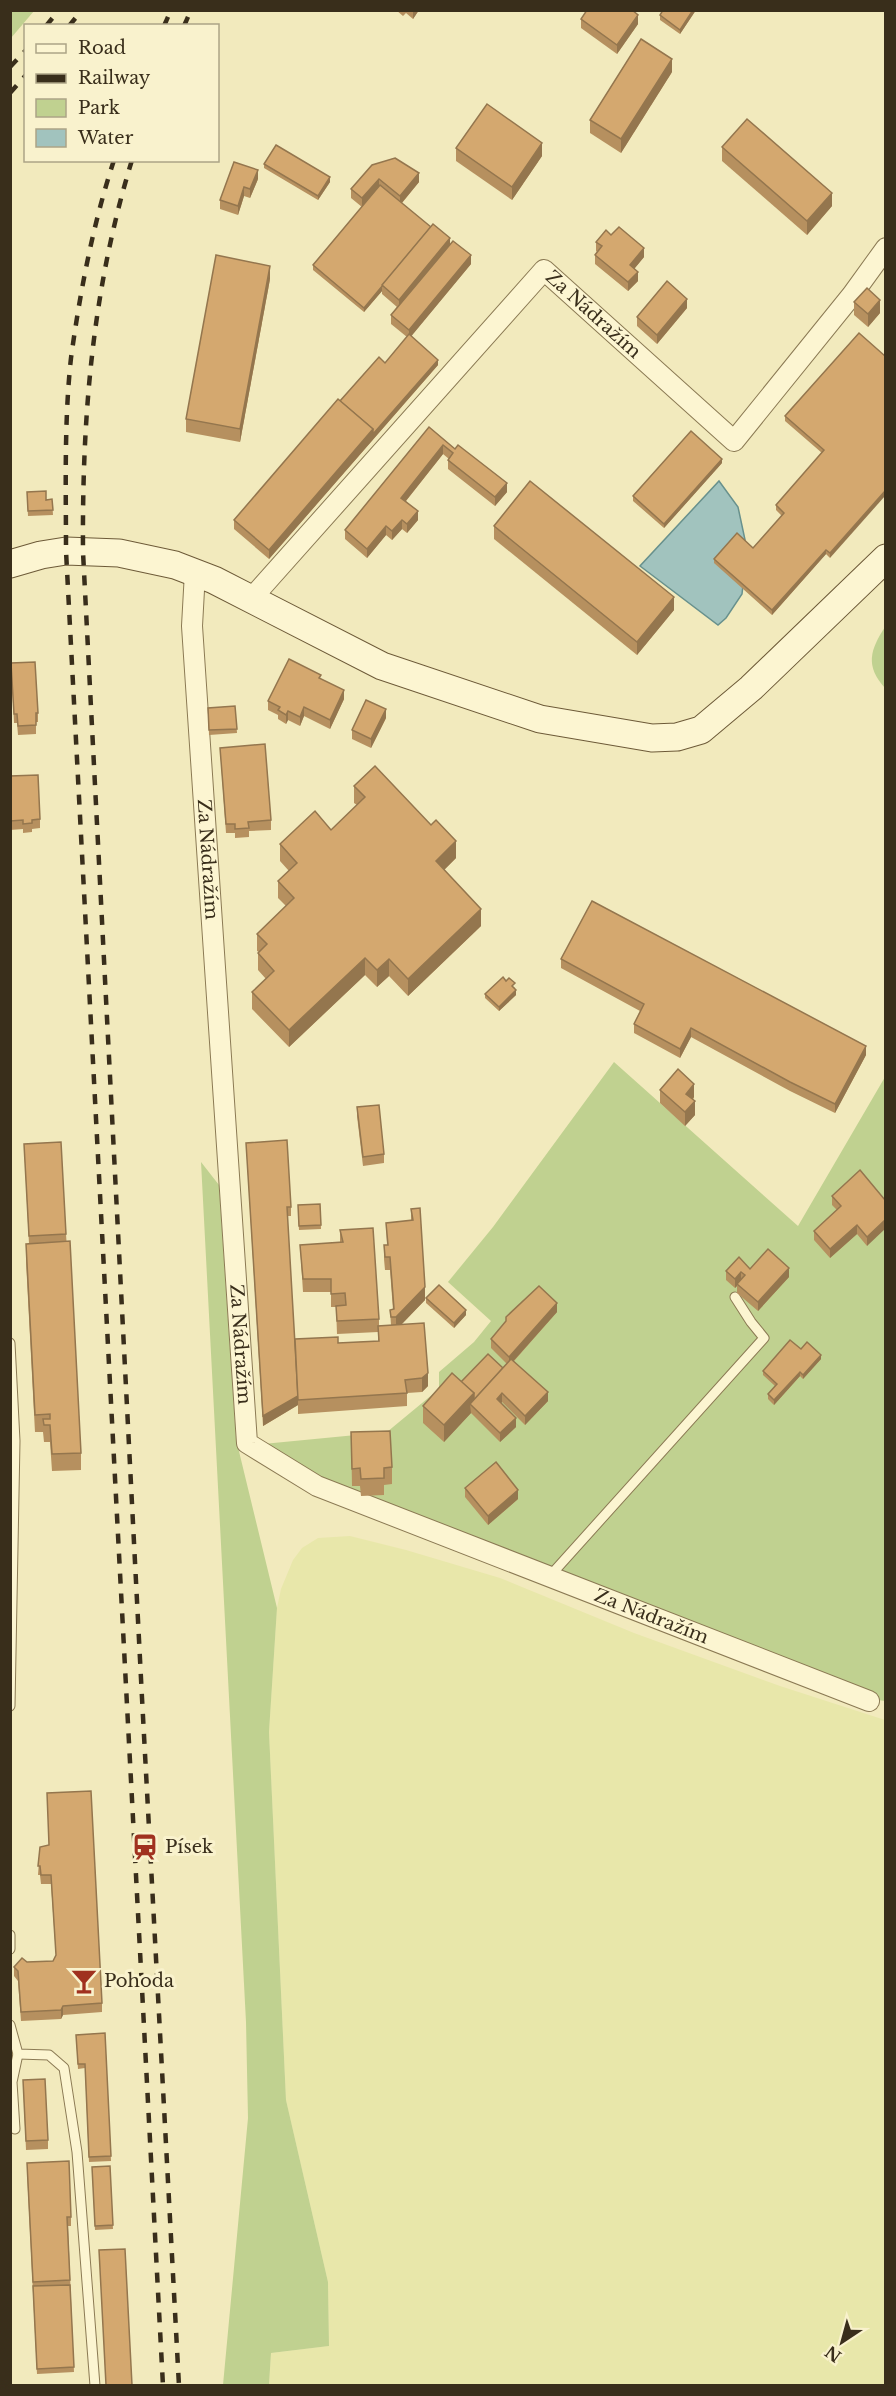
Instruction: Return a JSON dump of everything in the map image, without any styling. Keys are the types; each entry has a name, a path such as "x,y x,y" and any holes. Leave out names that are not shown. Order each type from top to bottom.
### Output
{"main road":[{"path":"10,564 57,552 100,552 152,558 195,572 382,666 540,719 652,738 678,737 701,730 751,688 885,558"}],"street":[{"name":"Za Nádražím","path":"251,599 544,270 734,441 852,295 885,248"},
{"name":"Za Nádražím","path":"195,572 192,626 247,1443 317,1486 869,1701"}],"lane":[{"path":"549,1577 764,1338 735,1297"},
{"path":"10,1343 15,1441 10,1706"},
{"path":"10,1935 10,1949"},
{"path":"10,2025 18,2054 12,2082 15,2128"},
{"path":"18,2054 49,2055 64,2068 77,2152 95,2385"}],"shaded area":[{"path":"350,1536 500,1578 634,1633 780,1686 885,1720 885,2385 269,2386 271,2353 329,2346 328,2282 286,2100 269,1732 277,1608 281,1589 293,1560 302,1548 318,1538"}],"green space":[{"path":"10,11 34,11 11,38"},
{"path":"885,627 885,688 874,672 872,658 876,643"},
{"path":"614,1062 798,1226 885,1077 885,1701 847,1696 375,1511 263,1444 387,1432 439,1389 439,1372 474,1342 491,1321 448,1282 493,1227"},
{"path":"201,1162 219,1185 236,1439 277,1608 269,1732 286,2100 328,2282 329,2346 271,2353 269,2385 223,2385 248,2118 246,2022"}],"water":[{"path":"719,481 738,507 747,549 742,594 726,618 718,625 640,566"}],"building":[{"path":"587,10 632,10 638,15 617,45 581,19"},
{"path":"663,10 693,10 680,30 660,15"},
{"path":"641,39 672,59 621,139 590,120"},
{"path":"487,104 542,143 512,187 456,148"},
{"path":"747,119 832,193 807,221 722,147"},
{"path":"276,145 330,177 318,196 264,164"},
{"path":"395,158 419,173 400,196 379,179 362,198 351,189 372,165"},
{"path":"234,162 258,170 250,189 244,187 238,206 220,200"},
{"path":"380,185 431,227 364,308 313,265"},
{"path":"433,224 450,238 399,300 382,285"},
{"path":"619,227 644,248 630,265 638,272 628,282 595,255 602,246 596,242 606,230 611,235"},
{"path":"453,241 471,255 409,330 391,315"},
{"path":"216,255 270,266 240,429 186,419"},
{"path":"667,281 687,299 657,335 637,317"},
{"path":"867,288 880,300 868,314 854,302"},
{"path":"859,333 885,356 885,491 830,553 826,550 772,610 714,559 737,533 753,548 784,513 776,505 824,450 785,416"},
{"path":"409,334 438,360 373,434 373,429 340,401 379,357 385,363"},
{"path":"338,399 373,429 269,550 234,520"},
{"path":"429,427 455,449 458,445 507,483 495,497 448,460 453,453 443,445 401,498 418,511 407,524 402,520 392,531 386,526 367,549 345,530"},
{"path":"691,431 722,459 664,524 633,496"},
{"path":"530,481 674,597 637,642 494,526"},
{"path":"46,491 46,500 52,499 53,510 28,511 27,492"},
{"path":"289,659 321,675 319,678 344,690 330,720 304,707 300,717 288,711 286,715 278,710 280,707 268,701"},
{"path":"35,662 38,713 36,713 36,725 18,726 17,714 14,714 11,663"},
{"path":"366,700 386,709 371,739 352,730"},
{"path":"235,706 237,729 209,730 208,708"},
{"path":"265,744 271,820 248,822 249,828 235,829 235,824 226,824 220,748"},
{"path":"375,766 431,825 436,820 456,841 436,861 481,909 408,979 389,959 377,970 365,958 289,1030 252,992 274,971 258,953 267,944 257,934 294,898 278,881 297,863 280,844 315,811 331,830 365,797 354,786"},
{"path":"38,775 40,819 23,824 23,820 10,821 10,776"},
{"path":"592,901 866,1046 835,1104 691,1028 680,1049 634,1024 644,1004 561,959"},
{"path":"503,977 506,981 509,978 515,983 512,986 516,990 499,1007 485,994"},
{"path":"678,1069 694,1084 686,1094 695,1101 685,1112 660,1090"},
{"path":"379,1105 384,1154 363,1157 357,1107"},
{"path":"287,1140 291,1207 287,1207 298,1396 263,1416 246,1143"},
{"path":"61,1142 66,1234 29,1236 24,1144"},
{"path":"860,1170 885,1200 885,1220 867,1237 857,1225 830,1249 814,1231 841,1206 832,1196"},
{"path":"320,1204 321,1225 299,1226 298,1205"},
{"path":"420,1208 425,1287 396,1317 391,1317 390,1310 394,1309 390,1257 385,1257 384,1245 388,1245 386,1223 413,1220 411,1209"},
{"path":"373,1228 379,1319 337,1321 336,1306 346,1305 345,1293 331,1294 331,1279 303,1279 300,1245 343,1242 340,1230"},
{"path":"70,1241 81,1453 52,1454 50,1425 44,1425 43,1419 50,1419 50,1414 35,1415 26,1244"},
{"path":"768,1249 789,1268 758,1302 737,1284 745,1275 741,1272 735,1279 726,1271 739,1257 750,1269"},
{"path":"439,1285 466,1310 454,1323 426,1298"},
{"path":"539,1286 557,1303 509,1357 491,1339 506,1321 506,1317"},
{"path":"424,1323 428,1373 422,1378 405,1380 407,1393 298,1400 295,1339 338,1337 338,1343 379,1341 378,1326"},
{"path":"790,1340 801,1349 807,1342 821,1355 803,1375 800,1372 774,1400 768,1394 777,1384 763,1371"},
{"path":"488,1354 503,1368 474,1400 474,1393 461,1382"},
{"path":"511,1359 548,1392 525,1416 502,1393 497,1399 516,1418 500,1433 470,1404"},
{"path":"452,1373 474,1393 444,1425 423,1406"},
{"path":"390,1431 392,1467 384,1468 384,1478 361,1479 360,1468 352,1469 351,1432"},
{"path":"496,1462 518,1490 488,1516 465,1488"},
{"path":"91,1791 102,2003 63,2006 61,2010 21,2012 18,1971 14,1967 22,1958 27,1962 53,1961 56,1955 51,1875 41,1875 40,1866 38,1866 40,1847 49,1845 47,1793"},
{"path":"105,2033 111,2156 89,2157 85,2064 78,2064 76,2035"},
{"path":"45,2079 48,2140 26,2141 23,2080"},
{"path":"69,2161 71,2217 67,2217 70,2280 33,2282 27,2163"},
{"path":"110,2166 113,2225 95,2226 92,2167"},
{"path":"125,2249 132,2385 106,2385 99,2250"},
{"path":"70,2285 74,2367 37,2369 33,2286"}],"railway":[{"path":"48,24 59,10"},
{"path":"71,24 82,10"},
{"path":"165,24 171,10"},
{"path":"185,24 191,10"},
{"path":"10,67 24,52"},
{"path":"10,93 24,77"},
{"path":"113,162 88,258 71,358 66,430 66,551 163,2386"},
{"path":"131,162 107,257 92,354 85,452 83,552 179,2386"}],"place":[{"name":"Písek","path":"145,1847"},
{"name":"Pohoda","path":"84,1981"}]}
